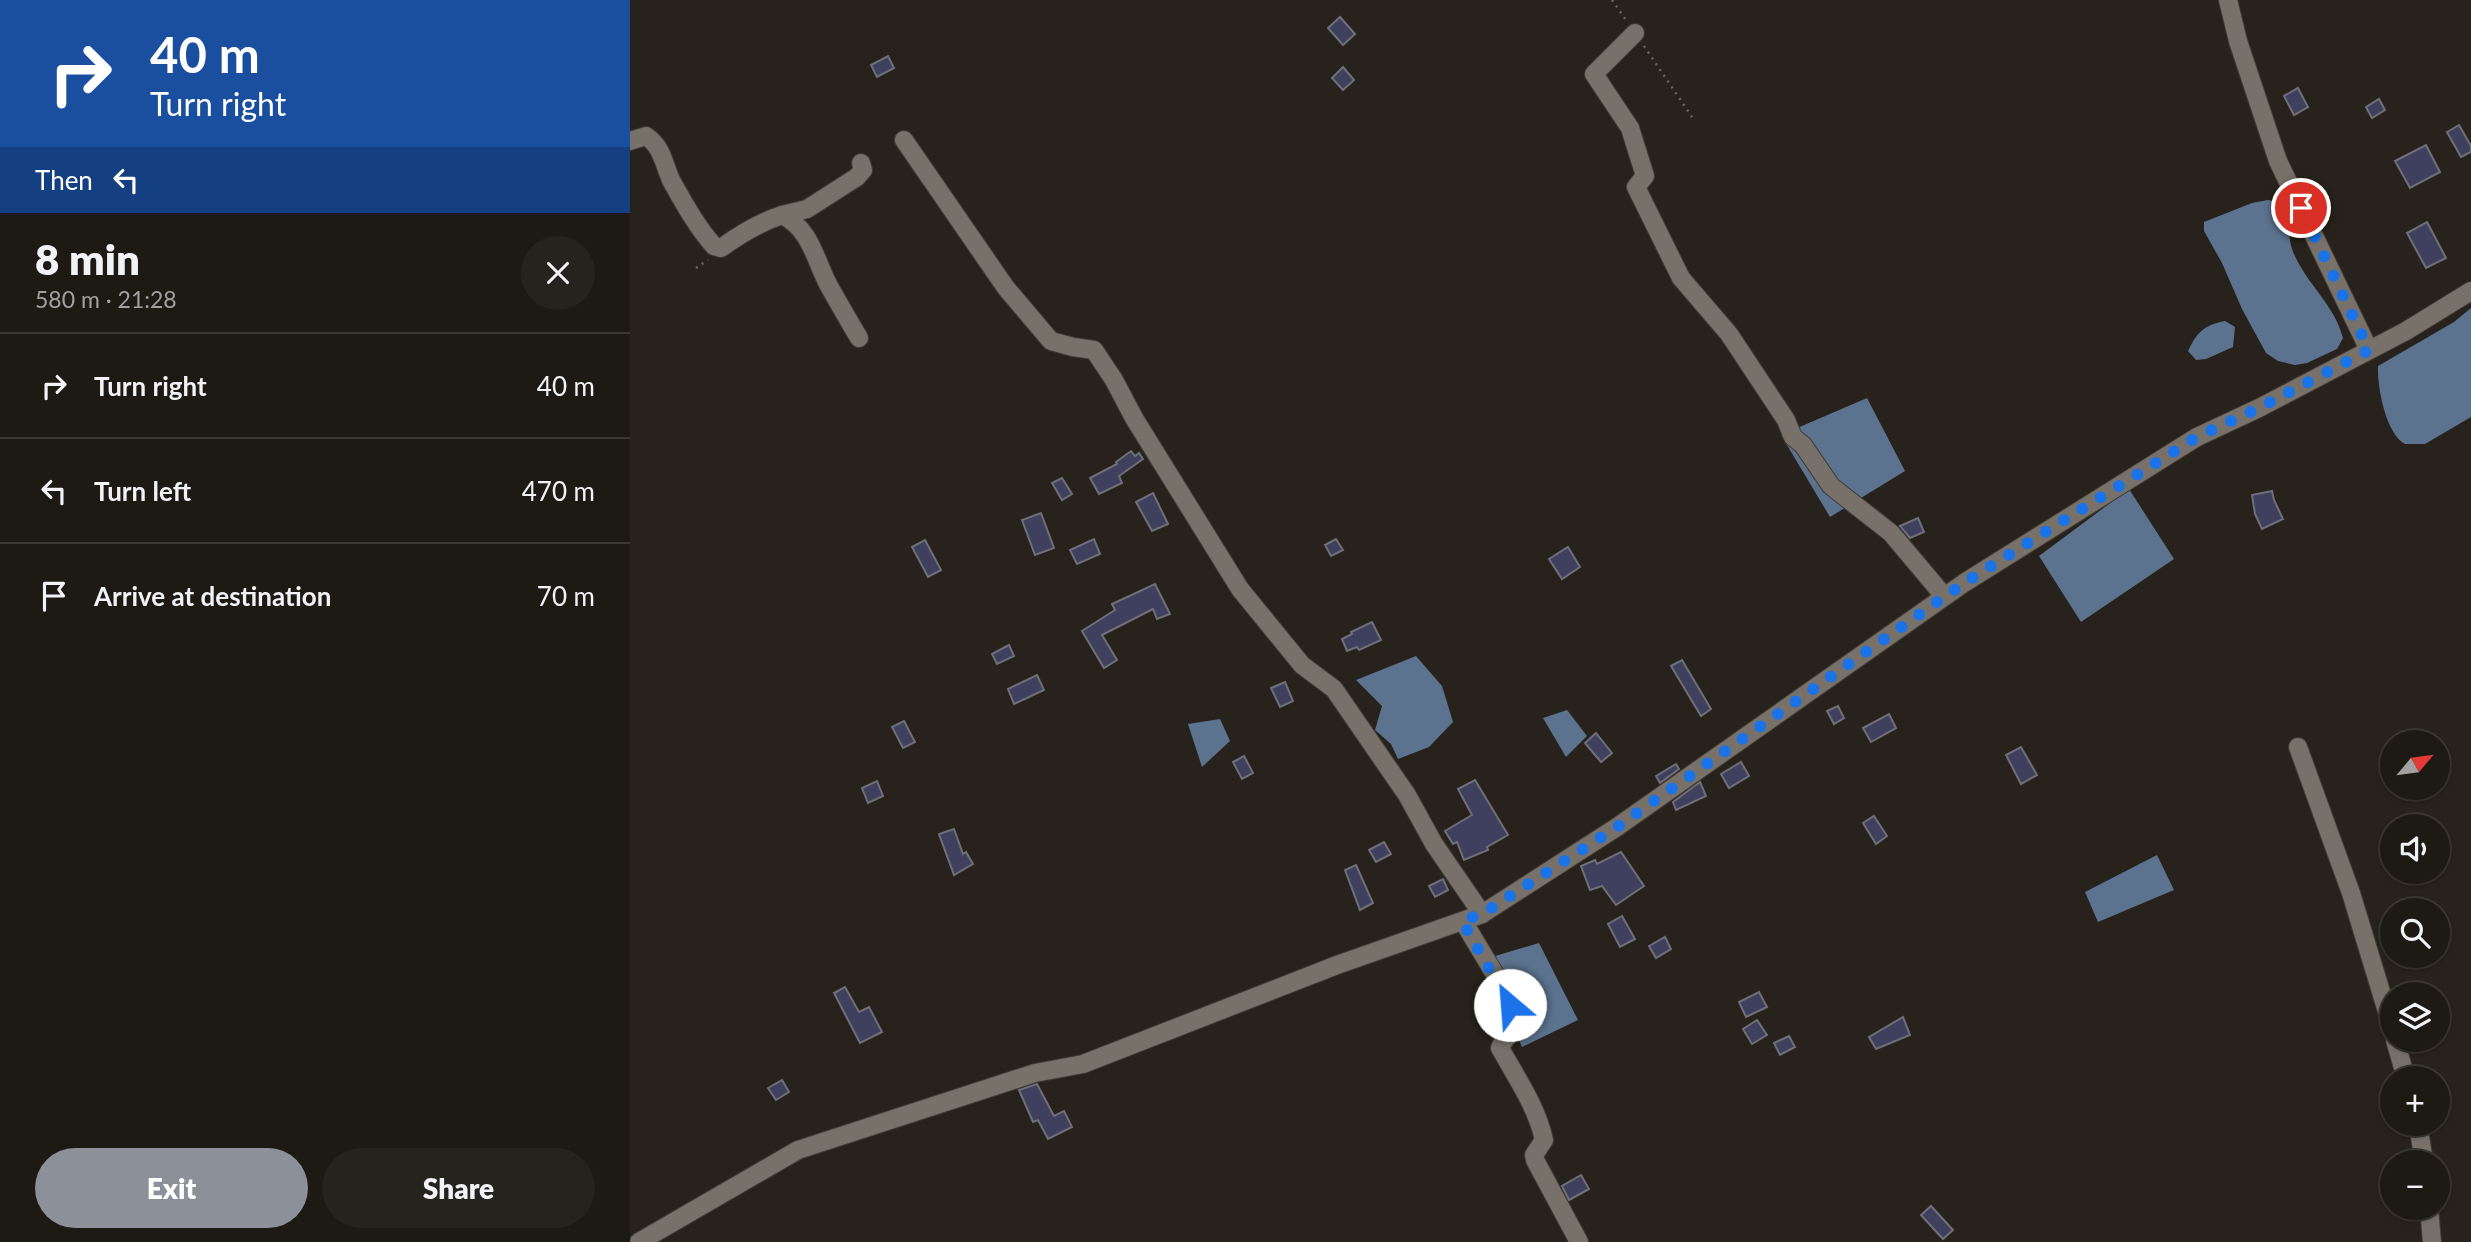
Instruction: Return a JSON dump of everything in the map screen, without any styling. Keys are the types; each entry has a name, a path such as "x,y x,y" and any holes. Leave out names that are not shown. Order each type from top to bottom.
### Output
{"street":[{"path":"2228,0 2238,41 2278,160 2369,350"},
{"path":"1635,33 1594,74 1630,128 1645,176 1636,187 1681,278 1728,334 1786,421 1793,437 1803,445 1831,486 1891,533 1944,596"},
{"path":"630,141 646,136 654,141 670,178 690,213 714,246 721,248 733,239 782,215 807,209 857,177 863,170 861,163"},
{"path":"904,140 1006,288 1051,341 1094,350 1240,589 1302,665 1334,689 1407,795 1434,844 1482,914"},
{"path":"782,215 799,227 807,237 829,286 859,338"},
{"path":"639,1242 798,1150 1035,1073 1083,1064 1337,965 1482,914 1617,827 1944,596 2197,437 2259,408 2406,331 2471,291"},
{"path":"2298,747 2351,893 2380,988"},
{"path":"1462,921 1493,971 1519,1022 1516,1030 1502,1041 1500,1048 1542,1128 1544,1140 1534,1156 1535,1160 1579,1242"},
{"path":"2430,1220 2432,1242"}],"path":[{"path":"1612,0 1692,117"}],"water":[{"path":"2268,200 2278,202 2297,261 2333,314 2343,338 2337,349 2307,363 2295,365 2278,361 2266,353 2204,231 2204,222 2252,203"},
{"path":"2471,308 2471,417 2425,444 2405,444 2398,439 2388,420 2381,397 2378,366 2454,322"},
{"path":"2225,321 2235,327 2233,347 2206,359 2196,360 2188,351 2195,339 2206,327"},
{"path":"1867,398 1905,471 1830,517 1781,435"},
{"path":"2129,489 2174,559 2081,622 2039,556"},
{"path":"1416,656 1442,686 1453,722 1429,747 1398,759 1391,744 1375,730 1382,706 1356,680"},
{"path":"1567,710 1587,736 1566,757 1543,718"},
{"path":"1220,719 1230,741 1202,767 1188,724"},
{"path":"2157,855 2174,890 2098,922 2085,892"},
{"path":"1539,943 1578,1020 1522,1047 1485,959"}],"building":[{"path":"1340,17 1355,34 1343,45 1328,28"},
{"path":"888,56 894,68 877,77 871,65"},
{"path":"1343,67 1354,80 1343,90 1332,78"},
{"path":"2298,88 2308,107 2294,115 2284,96"},
{"path":"2379,99 2385,110 2372,118 2366,107"},
{"path":"2459,125 2471,146 2471,152 2461,157 2447,132"},
{"path":"2426,145 2440,172 2410,188 2395,161"},
{"path":"2427,222 2446,258 2426,268 2407,233"},
{"path":"1131,451 1135,456 1139,453 1143,459 1119,476 1122,483 1099,494 1090,478 1117,464 1116,462"},
{"path":"1062,478 1072,494 1062,500 1052,483"},
{"path":"2272,491 2283,519 2262,529 2255,514 2252,495"},
{"path":"1153,493 1168,524 1152,531 1136,502"},
{"path":"1041,513 1054,548 1035,555 1022,520"},
{"path":"1918,518 1924,532 1910,538 1900,526"},
{"path":"1094,539 1100,554 1077,564 1070,550"},
{"path":"1336,539 1343,550 1331,556 1325,545"},
{"path":"925,540 941,570 928,577 912,547"},
{"path":"1568,547 1580,567 1562,579 1549,559"},
{"path":"1155,584 1170,614 1157,619 1153,609 1102,635 1117,660 1104,668 1082,631 1115,610 1112,604"},
{"path":"1372,622 1381,640 1359,650 1357,647 1347,651 1342,639"},
{"path":"1009,645 1014,656 997,664 992,654"},
{"path":"1682,660 1711,709 1701,716 1671,666"},
{"path":"1037,675 1044,690 1014,704 1008,689"},
{"path":"1285,682 1293,701 1280,707 1271,688"},
{"path":"1838,706 1844,718 1834,724 1827,711"},
{"path":"1889,714 1896,728 1871,742 1863,728"},
{"path":"904,721 915,742 903,748 892,727"},
{"path":"1596,733 1612,753 1601,762 1585,743"},
{"path":"2021,747 2037,775 2021,784 2006,755"},
{"path":"1244,756 1253,773 1242,779 1233,762"},
{"path":"1741,762 1749,776 1729,788 1721,774"},
{"path":"1676,764 1679,769 1660,783 1656,776"},
{"path":"1475,780 1508,835 1487,847 1488,850 1464,860 1457,842 1453,844 1445,831 1472,815 1458,789"},
{"path":"877,781 883,796 868,803 862,788"},
{"path":"1700,782 1706,796 1676,810 1673,802"},
{"path":"1874,816 1887,836 1876,844 1863,823"},
{"path":"954,829 963,854 966,852 973,864 954,875 939,834"},
{"path":"1384,842 1391,854 1376,862 1369,850"},
{"path":"1621,852 1644,886 1616,905 1602,886 1590,890 1581,866 1595,860 1597,864"},
{"path":"1356,865 1373,903 1360,910 1345,870"},
{"path":"1443,879 1448,890 1435,897 1429,886"},
{"path":"1622,916 1635,939 1620,947 1608,924"},
{"path":"1665,937 1671,949 1656,958 1649,946"},
{"path":"845,987 859,1012 869,1007 882,1032 860,1043 834,993"},
{"path":"1759,992 1767,1007 1746,1017 1739,1002"},
{"path":"1903,1017 1910,1035 1876,1049 1869,1037"},
{"path":"1757,1020 1767,1035 1752,1044 1743,1029"},
{"path":"1789,1036 1795,1047 1780,1055 1774,1043"},
{"path":"782,1080 789,1092 776,1100 768,1088"},
{"path":"1037,1084 1054,1116 1064,1111 1072,1127 1048,1139 1038,1120 1033,1122 1019,1090"},
{"path":"1581,1175 1589,1189 1569,1200 1562,1186"},
{"path":"1931,1206 1953,1230 1943,1239 1921,1215"}],"route":[{"path":"1510,1005 1493,971 1462,921 1482,914 1617,827 1964,583 2197,437 2259,408 2369,350 2301,208"}]}
